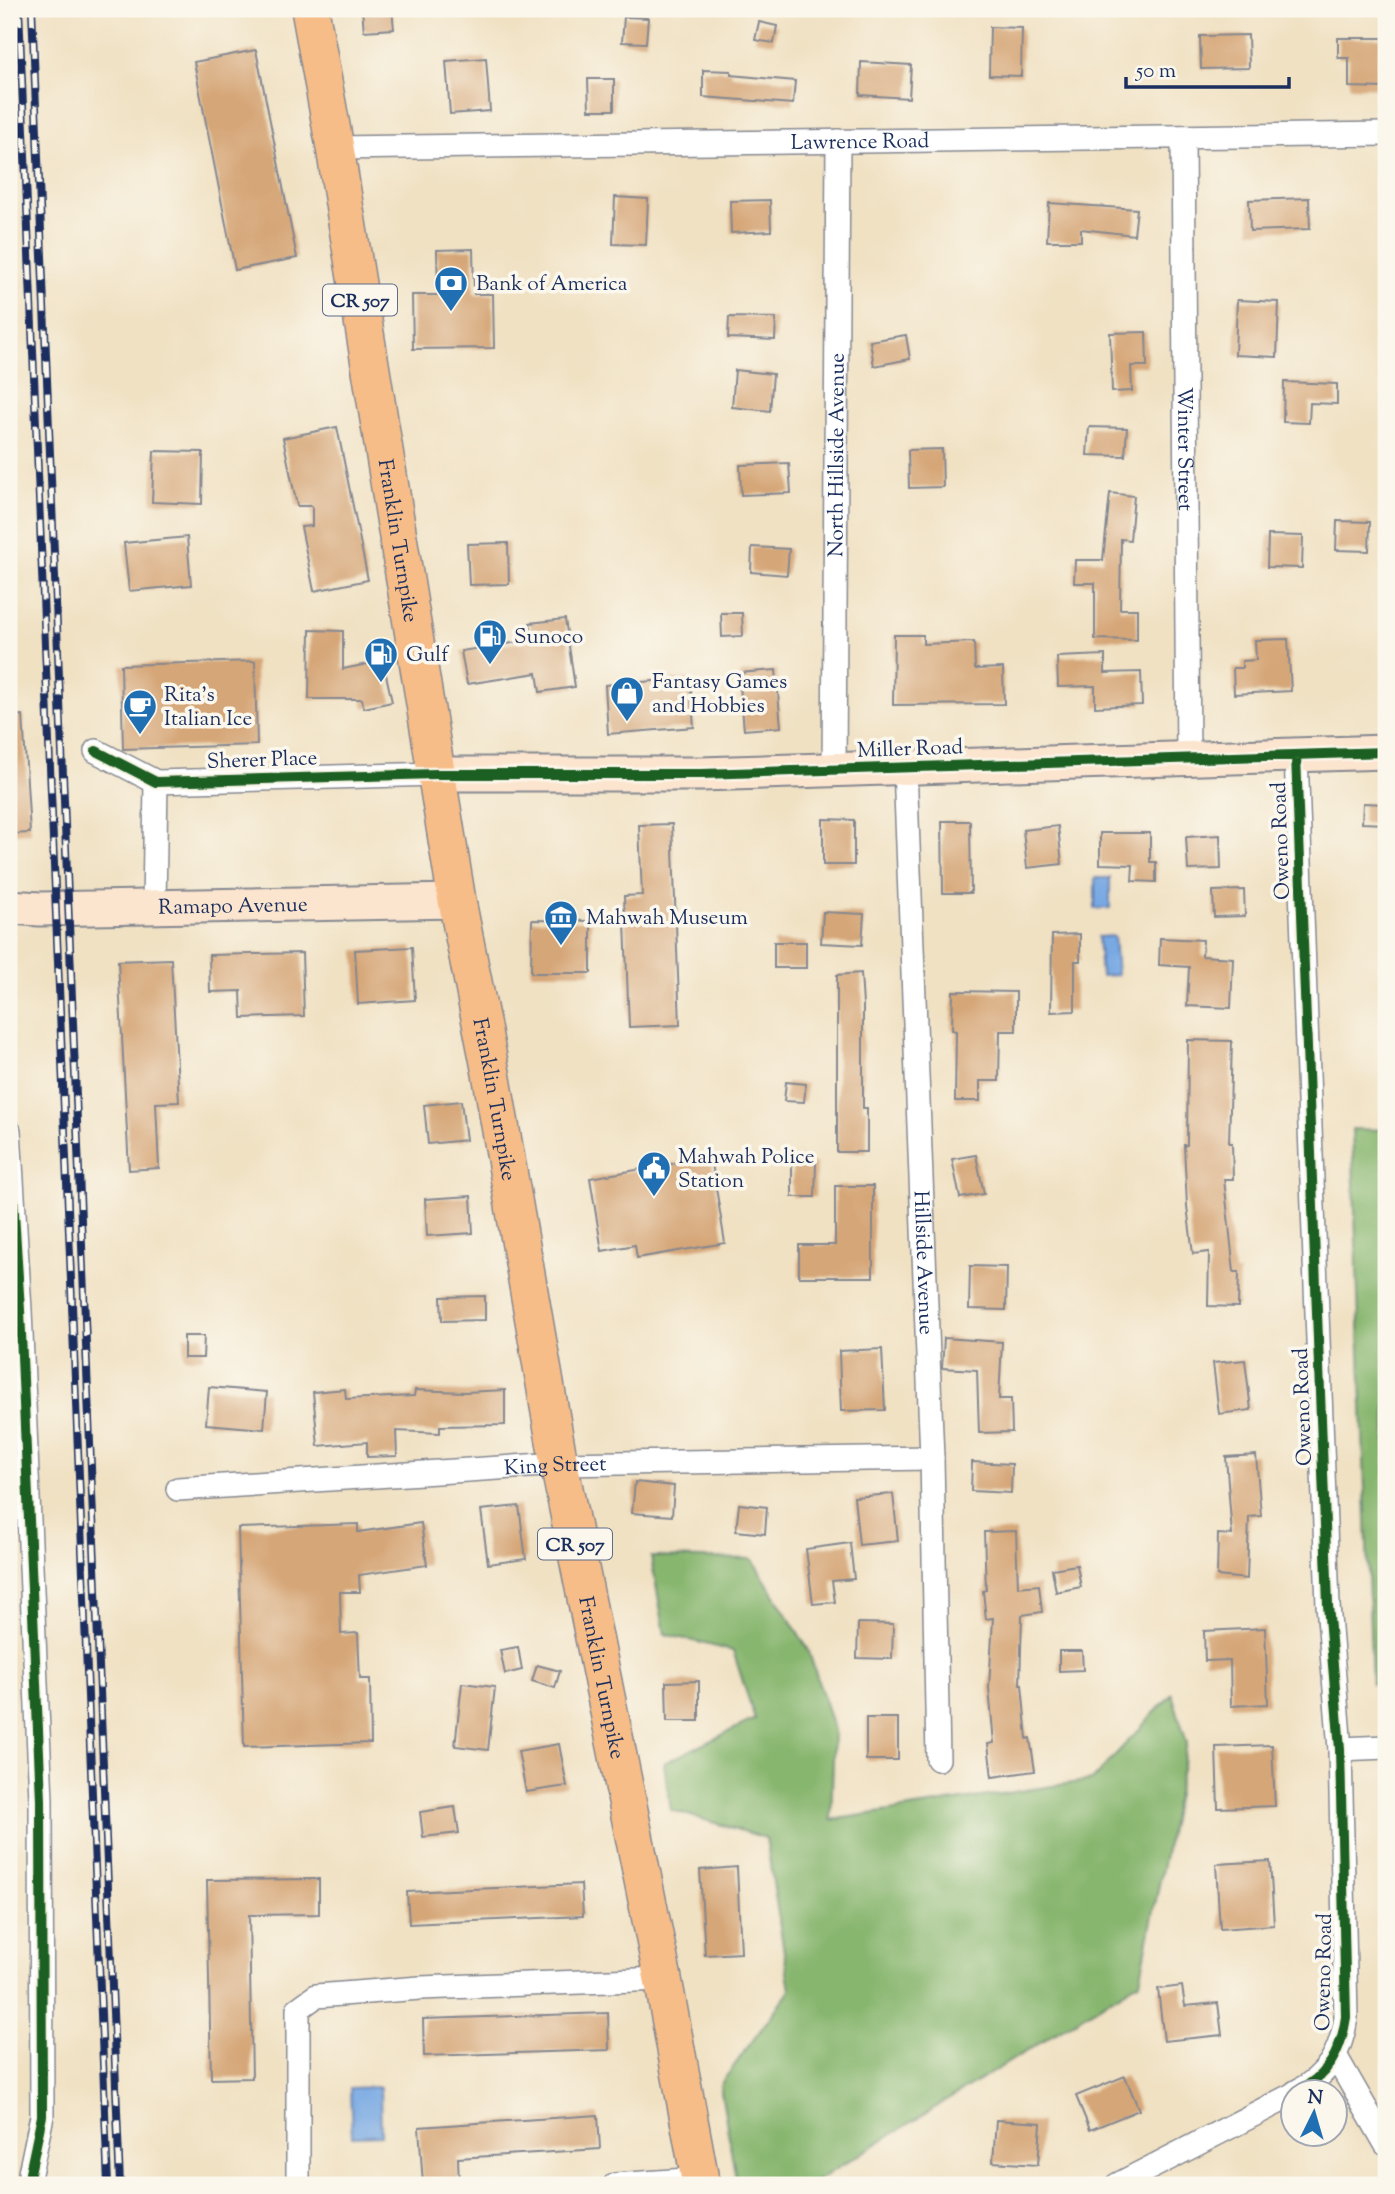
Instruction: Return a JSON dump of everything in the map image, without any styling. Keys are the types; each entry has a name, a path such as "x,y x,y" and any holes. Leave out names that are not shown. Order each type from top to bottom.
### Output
{"main road":[{"name":"Franklin Turnpike","path":"310,9 457,901 491,1073 559,1464 663,1979 701,2182"}],"street":[{"name":"Lawrence Road","path":"335,148 1386,134"},
{"name":"Winter Street","path":"1183,137 1188,758"},
{"name":"North Hillside Avenue","path":"834,770 838,141"},
{"name":"Sherer Place","path":"96,751 156,782 436,774"},
{"name":"Miller Road","path":"436,774 701,774 1386,752"},
{"name":"Oweno Road","path":"1296,755 1328,1605 1340,1749 1346,2017 1336,2057 1386,2144"},
{"name":"Hillside Avenue","path":"905,768 932,1458 939,1759"},
{"path":"154,906 156,782"},
{"name":"Ramapo Avenue","path":"9,907 40,909 457,901"},
{"path":"9,1131 20,1310 41,1800 42,2116 30,2185"},
{"name":"King Street","path":"178,1489 559,1464 932,1458"},
{"path":"1340,1749 1386,1747"},
{"path":"298,2185 298,2009 316,1996 663,1979"},
{"path":"1319,2078 1336,2057"},
{"path":"1117,2185 1154,2176 1280,2102"},
{"path":"615,2185 701,2182"}],"green space":[{"path":"1352,1129 1386,1130 1386,1682 1372,1684"},
{"path":"651,1557 752,1559 808,1649 834,1731 831,1820 1092,1780 1172,1694 1187,1743 1140,1981 810,2185 737,2185 720,2085 790,1990 766,1838 671,1810 664,1763 755,1719 733,1651 665,1634"}],"water":[{"path":"1095,878 1110,878 1110,908 1095,909"},
{"path":"1114,936 1117,975 1101,976 1098,937"},
{"path":"380,2087 381,2135 352,2136 350,2088"}],"building":[{"path":"362,9 392,9 394,29 364,31"},
{"path":"624,17 648,18 646,43 622,42"},
{"path":"759,22 777,26 774,43 755,40"},
{"path":"990,27 1022,28 1021,76 989,75"},
{"path":"1248,35 1249,68 1201,69 1200,36"},
{"path":"1338,38 1386,38 1386,88 1349,87 1349,58 1338,58"},
{"path":"256,50 297,258 235,270 194,62"},
{"path":"486,58 490,111 450,114 446,61"},
{"path":"861,62 911,65 909,98 860,95"},
{"path":"703,70 731,71 731,75 795,81 793,104 703,97"},
{"path":"588,79 614,79 614,110 589,110"},
{"path":"615,197 648,199 646,245 613,244"},
{"path":"1309,198 1310,229 1250,231 1249,200"},
{"path":"770,200 771,231 731,233 730,201"},
{"path":"1049,203 1137,209 1134,235 1081,229 1081,241 1047,241"},
{"path":"473,249 474,294 493,294 494,348 413,349 412,295 438,295 437,250"},
{"path":"1237,300 1279,302 1277,357 1235,355"},
{"path":"729,317 776,318 775,340 728,338"},
{"path":"1146,332 1147,366 1131,366 1132,391 1112,392 1110,333"},
{"path":"906,335 910,359 874,366 870,341"},
{"path":"735,370 773,374 770,411 732,407"},
{"path":"1284,382 1337,384 1337,404 1310,403 1309,423 1283,422"},
{"path":"337,427 368,580 314,591 301,527 312,526 312,506 297,506 283,438"},
{"path":"1089,427 1127,428 1125,456 1087,455"},
{"path":"942,449 943,487 909,488 908,450"},
{"path":"154,451 203,452 202,504 152,502"},
{"path":"789,463 791,493 741,495 740,465"},
{"path":"1110,493 1134,496 1130,540 1121,539 1120,609 1137,609 1137,640 1095,639 1095,583 1074,583 1075,560 1103,560"},
{"path":"1337,521 1370,522 1369,551 1336,550"},
{"path":"1268,535 1303,536 1302,568 1267,567"},
{"path":"187,537 191,585 129,591 124,543"},
{"path":"508,543 509,584 469,585 467,544"},
{"path":"752,547 789,549 787,575 751,572"},
{"path":"721,613 742,613 743,636 722,637"},
{"path":"565,619 575,687 540,692 537,673 467,684 461,651 532,640 530,623"},
{"path":"310,630 343,631 343,669 383,661 392,702 364,708 362,699 309,699"},
{"path":"894,635 923,635 923,644 974,642 975,669 1003,668 1004,704 893,705"},
{"path":"1288,639 1291,691 1234,694 1233,668 1242,668 1242,661 1256,660 1255,640"},
{"path":"1105,655 1105,673 1141,672 1142,705 1095,707 1095,686 1058,687 1057,657"},
{"path":"255,661 257,745 123,749 121,665"},
{"path":"776,670 781,727 744,730 739,673"},
{"path":"690,678 694,727 608,734 605,685"},
{"path":"23,715 30,833 9,834 9,716"},
{"path":"1363,803 1386,804 1386,824 1362,823"},
{"path":"823,819 854,820 854,865 823,865"},
{"path":"942,821 970,821 971,893 943,893"},
{"path":"672,824 680,1025 629,1027 624,896 642,895 639,825"},
{"path":"1058,826 1062,864 1027,868 1023,830"},
{"path":"1100,833 1150,833 1150,862 1156,862 1156,882 1132,881 1133,865 1100,864"},
{"path":"1220,835 1221,869 1188,870 1186,837"},
{"path":"1244,890 1245,916 1214,917 1213,891"},
{"path":"823,912 864,914 862,945 821,943"},
{"name":"Mahwah Museum","path":"532,920 591,921 591,973 531,973"},
{"path":"1080,934 1080,961 1075,961 1075,1011 1051,1012 1052,935"},
{"path":"1160,938 1203,940 1202,956 1233,958 1231,1008 1187,1006 1189,967 1159,965"},
{"path":"774,942 806,942 806,968 774,968"},
{"path":"412,947 415,1000 358,1004 355,950"},
{"path":"302,953 304,1016 242,1018 241,991 210,992 209,955"},
{"path":"171,959 179,1102 156,1103 159,1168 129,1170 118,961"},
{"path":"861,973 863,1108 867,1108 867,1152 837,1152 837,975"},
{"path":"953,991 1016,992 1016,1031 1000,1031 999,1081 980,1081 980,1101 955,1101 956,1031 952,1030"},
{"path":"1188,1040 1232,1041 1229,1143 1232,1143 1233,1179 1224,1179 1234,1272 1239,1272 1238,1307 1208,1306 1209,1252 1193,1254 1184,1145 1187,1145"},
{"path":"786,1082 806,1084 804,1102 784,1101"},
{"path":"461,1101 466,1140 428,1144 424,1105"},
{"path":"976,1155 984,1194 960,1198 952,1159"},
{"path":"711,1157 725,1243 637,1258 635,1245 602,1251 590,1178"},
{"path":"792,1162 816,1163 815,1197 792,1197"},
{"path":"835,1186 873,1186 873,1277 799,1277 799,1245 835,1245"},
{"path":"471,1196 473,1233 427,1236 425,1199"},
{"path":"970,1266 1007,1267 1006,1310 969,1309"},
{"path":"485,1296 485,1320 442,1321 441,1297"},
{"path":"184,1336 204,1336 203,1358 184,1358"},
{"path":"944,1338 1002,1342 999,1399 1011,1399 1012,1432 979,1433 977,1370 942,1368"},
{"path":"882,1349 885,1410 841,1411 839,1351"},
{"path":"1245,1360 1251,1410 1219,1414 1213,1363"},
{"path":"209,1387 267,1392 264,1429 206,1424"},
{"path":"345,1389 346,1399 414,1396 415,1390 505,1390 505,1425 440,1426 440,1433 396,1431 397,1456 367,1457 367,1442 318,1446 313,1392"},
{"path":"1256,1455 1261,1516 1249,1517 1247,1579 1217,1576 1218,1534 1232,1535 1226,1457"},
{"path":"972,1462 1012,1464 1011,1493 971,1491"},
{"path":"635,1482 674,1486 672,1516 632,1513"},
{"path":"893,1494 898,1541 859,1545 854,1497"},
{"path":"739,1504 767,1507 765,1534 736,1531"},
{"path":"519,1506 526,1559 488,1564 481,1510"},
{"path":"421,1523 427,1565 359,1575 360,1592 340,1592 341,1634 358,1633 360,1679 370,1679 371,1743 244,1747 238,1528 358,1524 358,1532"},
{"path":"1016,1531 1018,1587 1039,1585 1042,1612 1022,1615 1020,1685 1027,1739 1030,1738 1035,1771 992,1777 988,1744 994,1743 989,1688 993,1618 986,1619 983,1591 986,1590 984,1532"},
{"path":"850,1543 854,1579 832,1581 835,1602 813,1604 806,1549"},
{"path":"1077,1565 1081,1587 1056,1592 1052,1569"},
{"path":"858,1623 893,1624 892,1659 857,1658"},
{"path":"1265,1628 1268,1704 1231,1706 1230,1660 1205,1661 1204,1631"},
{"path":"518,1647 522,1670 505,1674 500,1650"},
{"path":"1059,1651 1082,1651 1083,1670 1059,1671"},
{"path":"537,1665 560,1671 555,1688 532,1681"},
{"path":"699,1681 699,1721 667,1721 666,1682"},
{"path":"462,1683 495,1687 488,1750 455,1746"},
{"path":"866,1718 898,1718 898,1760 866,1760"},
{"path":"559,1744 567,1786 526,1792 518,1751"},
{"path":"1272,1745 1275,1806 1218,1808 1216,1747"},
{"path":"455,1807 459,1833 423,1837 420,1812"},
{"path":"1270,1861 1274,1925 1220,1929 1216,1864"},
{"path":"737,1867 741,1953 705,1955 700,1870"},
{"path":"319,1879 319,1914 249,1915 252,2078 211,2079 207,1880"},
{"path":"581,1884 583,1916 409,1924 407,1892"},
{"path":"1182,1986 1185,2006 1218,2003 1222,2035 1164,2041 1158,1989"},
{"path":"608,2013 609,2050 424,2056 423,2019"},
{"path":"1125,2076 1139,2110 1090,2130 1076,2096"},
{"path":"598,2115 600,2149 458,2158 459,2185 423,2185 419,2127"},
{"path":"996,2120 1041,2123 1038,2165 993,2162"}],"railway":[{"path":"19,9 108,2185"},
{"path":"32,9 120,2185"}],"cycle path":[{"path":"96,751 156,782 436,774 701,774 1386,752"},
{"path":"1296,755 1328,1605 1340,1749 1346,2017 1336,2052 1317,2078"},
{"path":"9,1131 20,1310 41,1800 42,2116 30,2185"}],"place":[{"name":"Bank of America","path":"451,313"},
{"name":"Sunoco","path":"490,666"},
{"name":"Gulf","path":"381,684"},
{"name":"Fantasy Games and Hobbies","path":"627,723"},
{"name":"Rita's Italian Ice","path":"140,736"},
{"name":"Mahwah Museum","path":"561,947"},
{"name":"Mahwah Police Station","path":"654,1198"}]}
